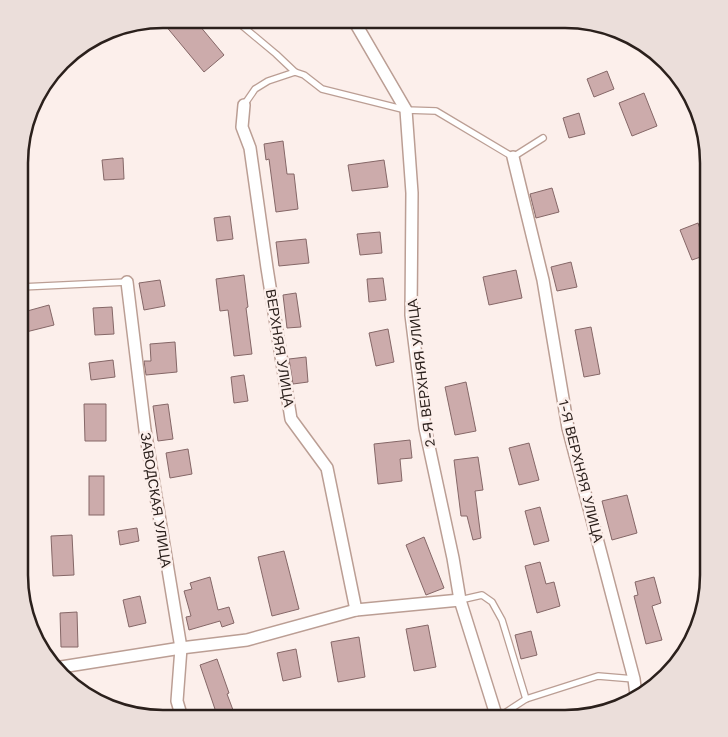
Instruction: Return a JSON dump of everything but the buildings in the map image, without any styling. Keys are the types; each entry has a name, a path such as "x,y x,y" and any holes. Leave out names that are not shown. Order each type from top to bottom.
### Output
{"street":[{"path":"358,28 406,110"},
{"name":"ВЕРХНЯЯ УЛИЦА","path":"244,105 242,127 250,148 291,419 327,468 356,610"},
{"name":"2-Я ВЕРХНЯЯ УЛИЦА","path":"406,110 412,193 412,315 425,428 453,558 460,600 493,709"},
{"name":"1-Я ВЕРХНЯЯ УЛИЦА","path":"513,157 543,280 568,428 635,690"},
{"name":"ЗАВОДСКАЯ УЛИЦА","path":"127,282 145,430 181,648 177,701 179,709"},
{"path":"64,667 181,648 247,640 356,610 460,600"}],"lane":[{"path":"245,28 294,72 304,75 322,89 406,110 436,111 513,157 543,138"},
{"path":"244,105 255,89 268,81 294,72"},
{"path":"28,287 127,282"},
{"path":"460,600 482,595 492,602 502,620 526,699"},
{"path":"510,709 526,699 598,676 634,679"}]}
